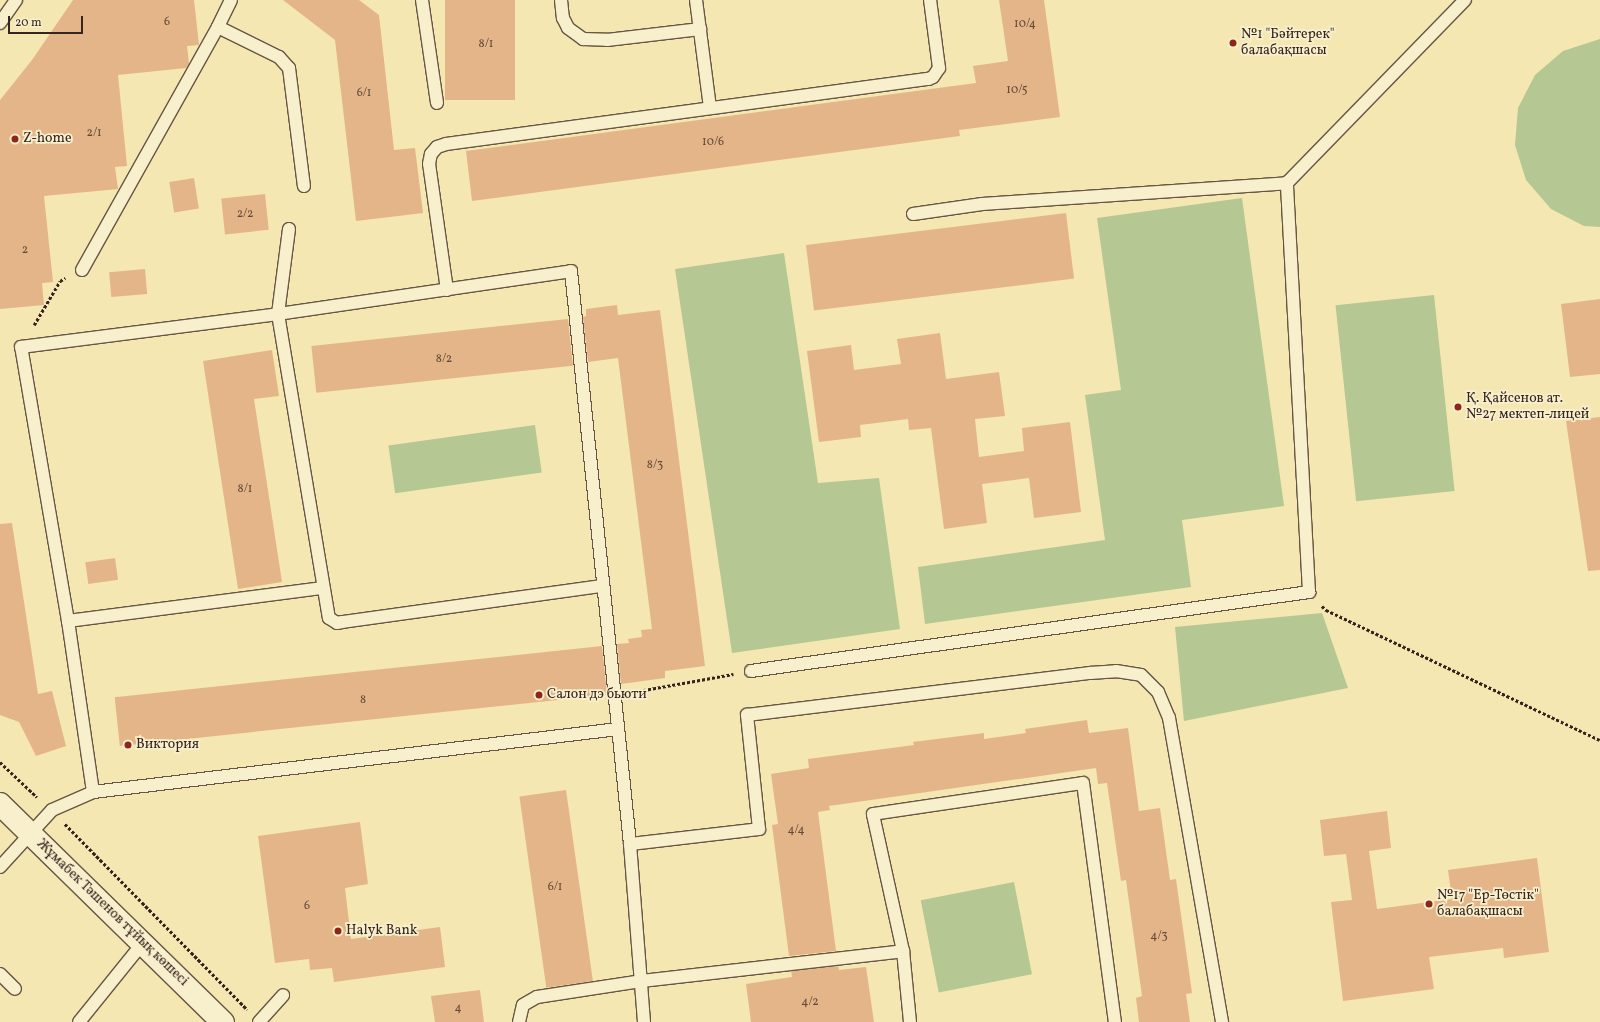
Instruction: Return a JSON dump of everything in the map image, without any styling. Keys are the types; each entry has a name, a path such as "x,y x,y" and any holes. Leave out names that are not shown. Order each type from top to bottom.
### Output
{"street":[{"name":"Жұмабек Тәшенов тұйық көшесі","path":"0,804 223,1022"}],"lane":[{"path":"0,23 16,0"},
{"path":"82,270 218,27 231,0"},
{"path":"422,0 437,103"},
{"path":"561,0 563,18 568,28 583,39 607,40 700,29"},
{"path":"696,0 710,108"},
{"path":"447,290 429,164 431,154 437,147 446,144 929,79 933,77 939,68 930,0"},
{"path":"913,214 982,204 1287,183 1465,0"},
{"path":"218,27 279,57 290,68 304,186"},
{"path":"751,670 1309,592 1287,183"},
{"path":"289,229 278,314 323,588 330,618 337,623 602,586"},
{"path":"93,792 68,621 21,347 278,314 570,271 630,844 644,1022"},
{"path":"68,621 323,588"},
{"path":"630,844 759,829 747,715 1096,673 1116,671 1140,675 1158,692 1169,718 1222,1022"},
{"path":"0,867 52,810 93,792 618,729"},
{"path":"910,1022 903,951 873,814 1083,782 1115,1022"},
{"path":"79,1022 142,944"},
{"path":"519,1022 523,1005 537,997 641,981 903,951"},
{"path":"0,974 15,989"},
{"path":"259,1022 283,995"}],"path":[{"path":"21,347 60,281 82,270"},
{"path":"1309,592 1326,610 1600,740"},
{"path":"615,695 751,670"},
{"path":"0,762 52,810 259,1022"}],"green space":[{"path":"1600,39 1600,227 1584,226 1551,209 1526,180 1515,145 1518,108 1535,75 1563,51"},
{"path":"1242,198 1284,506 1182,520 1191,587 925,624 918,567 1105,540 1085,395 1121,390 1097,218"},
{"path":"784,253 818,483 879,478 900,629 732,653 675,269"},
{"path":"1434,295 1455,491 1356,501 1336,305"},
{"path":"535,425 542,473 395,493 388,446"},
{"path":"1322,613 1348,688 1184,721 1175,627"},
{"path":"1014,882 1032,974 939,992 921,900"}],"building":[{"path":"73,0 194,0 199,45 187,46 189,64 186,68 118,75 127,166 115,167 118,189 44,196 53,282 42,283 44,305 0,309 0,100 32,60"},
{"path":"283,0 359,0 379,15 394,150 415,148 423,213 356,221 335,40"},
{"path":"445,0 515,0 515,100 445,100"},
{"path":"999,0 1044,0 1060,117 959,130 960,136 472,201 466,151 976,83 973,66 1008,61"},
{"path":"194,178 199,209 174,213 169,182"},
{"path":"265,194 269,230 225,234 221,199"},
{"path":"1066,213 1074,279 814,310 806,245"},
{"path":"145,269 147,294 111,297 109,272"},
{"path":"1600,299 1600,374 1570,377 1561,304"},
{"path":"617,305 618,315 660,310 705,666 665,671 665,678 621,684 617,644 629,643 628,639 642,637 641,630 652,629 618,358 588,362 583,317 586,316 586,309"},
{"path":"568,319 573,366 316,393 311,346"},
{"path":"940,333 946,379 999,372 1005,416 975,419 979,457 1024,451 1022,428 1070,422 1081,512 1034,518 1029,478 982,484 987,523 944,529 931,428 909,430 908,419 860,425 861,437 819,442 807,351 851,345 854,370 901,364 897,339"},
{"path":"272,350 279,396 254,399 282,582 238,589 203,361"},
{"path":"1600,417 1600,570 1588,571 1566,421"},
{"path":"12,523 38,694 52,691 66,746 36,756 19,722 0,715 0,524"},
{"path":"115,558 118,580 88,584 85,562"},
{"path":"602,646 607,695 120,746 115,697"},
{"path":"1087,720 1089,733 1128,728 1139,811 1160,808 1170,880 1176,879 1192,993 1186,994 1190,1022 1139,1022 1136,998 1142,996 1126,880 1121,881 1107,783 1098,784 1096,768 829,806 830,810 818,812 836,951 789,956 772,825 778,824 771,774 809,768 808,759 914,745 913,742 984,733 984,739 1026,733 1025,729"},
{"path":"566,790 593,981 546,988 519,797"},
{"path":"1387,811 1391,848 1369,851 1377,909 1452,899 1448,870 1537,858 1549,952 1504,958 1503,948 1429,957 1434,989 1343,1001 1331,902 1352,900 1346,854 1324,856 1320,820"},
{"path":"360,822 368,884 345,888 351,939 440,927 445,967 334,982 332,968 310,970 309,959 275,963 258,836"},
{"path":"838,966 839,970 866,967 874,1022 751,1022 746,984 792,977 791,971"},
{"path":"480,990 484,1022 435,1022 431,996"}],"place":[{"name":"№1 \"Бәйтерек\" балабақшасы","path":"1233,43"},
{"name":"Z-home","path":"15,139"},
{"name":"Қ. Қайсенов ат. №27 мектеп-лицей","path":"1458,407"},
{"name":"Салон дэ бьюти","path":"539,695"},
{"name":"Виктория","path":"128,745"},
{"name":"№17 \"Ер-Төстік\" балабақшасы","path":"1429,904"},
{"name":"Halyk Bank","path":"338,931"}]}
